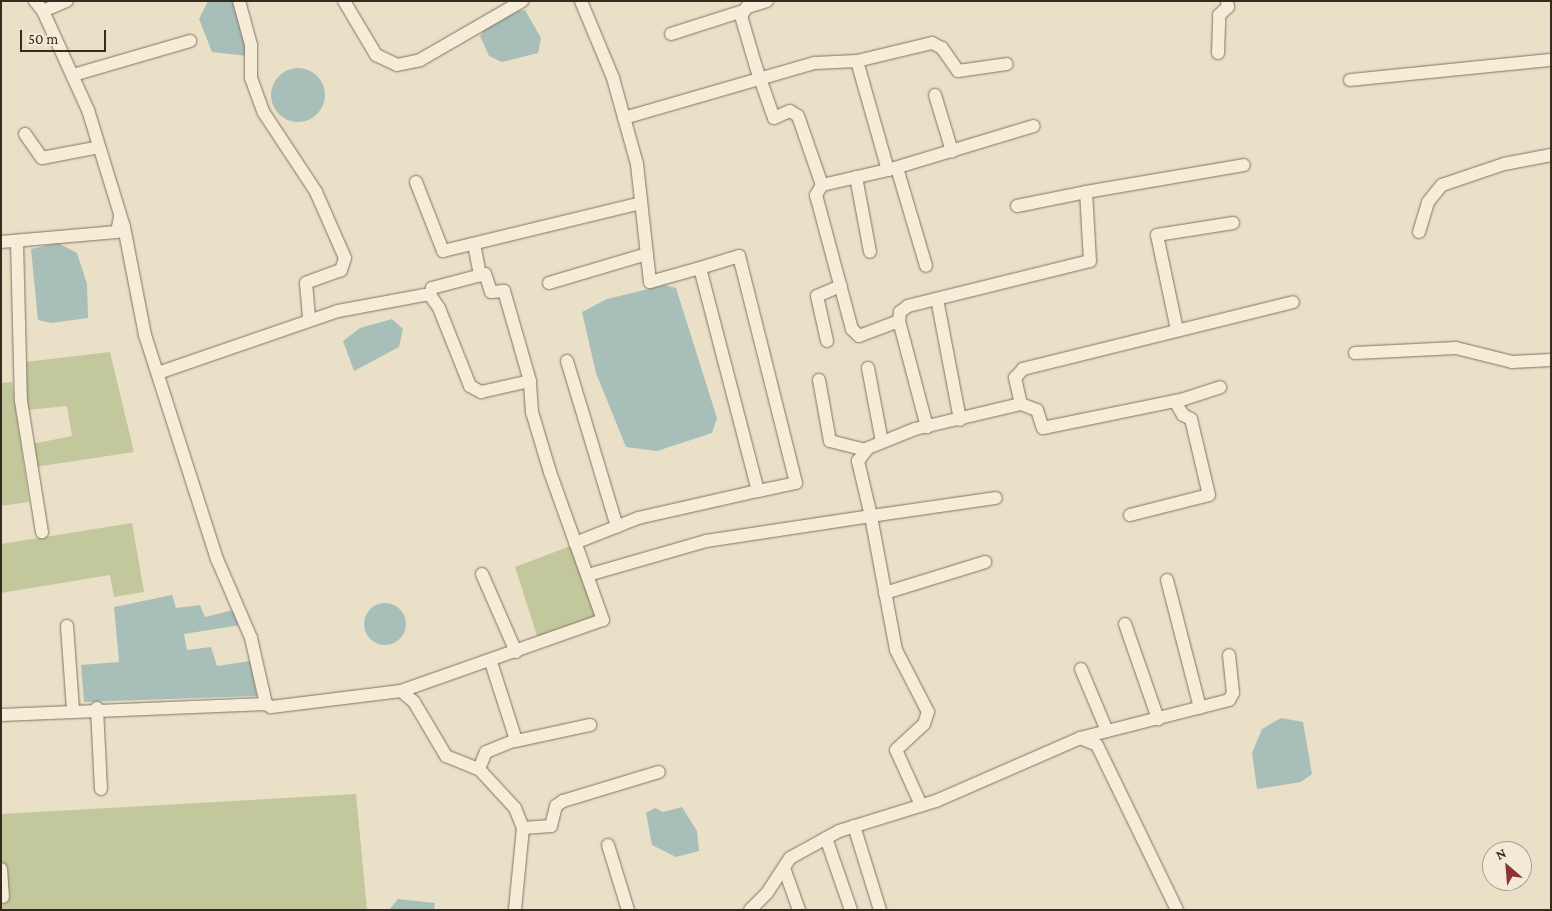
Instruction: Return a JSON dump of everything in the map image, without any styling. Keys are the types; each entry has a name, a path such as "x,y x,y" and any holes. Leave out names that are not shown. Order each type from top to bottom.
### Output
{"street":[{"path":"67,1 39,6 73,76 99,147 120,217 158,372 227,586 251,638 266,704"},
{"path":"239,1 251,45 251,78 264,113 316,192 346,258 341,270 306,283 309,320"},
{"path":"344,1 376,55 397,65 420,60 502,6 522,1"},
{"path":"575,543 617,527 796,483 740,256 650,282 641,203 624,118 613,78 581,1"},
{"path":"671,34 743,11 767,1"},
{"path":"1218,53 1219,15 1228,7 1227,1"},
{"path":"743,11 761,81 774,118 790,111 798,116 822,185"},
{"path":"73,76 190,41"},
{"path":"624,118 761,81 815,63 857,61 932,43 942,48 958,71 1006,64"},
{"path":"1350,80 1551,60"},
{"path":"857,61 926,266"},
{"path":"935,95 952,151"},
{"path":"899,321 859,336 852,329 816,195 822,185 892,169 1034,126"},
{"path":"25,134 42,158 99,147"},
{"path":"1419,232 1428,202 1442,185 1504,164 1551,155"},
{"path":"1018,206 1086,192 1244,165"},
{"path":"856,178 870,252"},
{"path":"416,182 442,251 641,203"},
{"path":"927,427 899,321 900,312 908,306 1090,261 1086,192"},
{"path":"1,242 117,232 120,217"},
{"path":"1177,330 1157,236 1233,223"},
{"path":"17,241 21,401 42,532"},
{"path":"474,244 480,275"},
{"path":"549,283 647,254"},
{"path":"700,268 758,491"},
{"path":"1,715 97,708 266,704 276,708 401,691 491,662 603,620 575,543 532,412 530,381 504,291 491,292 486,274 432,288 430,295 470,386 481,392 530,381"},
{"path":"827,341 817,296 841,286"},
{"path":"158,372 309,320 430,295"},
{"path":"937,299 960,420"},
{"path":"1021,404 1016,378 1023,369 1293,302"},
{"path":"1355,353 1456,348 1512,362 1551,360"},
{"path":"567,361 617,527"},
{"path":"868,368 882,442"},
{"path":"819,380 830,442 866,450"},
{"path":"921,805 896,750 924,724 928,712 896,650 871,516 858,461 866,450 882,442 927,427 1021,404 1037,410 1043,428 1175,401 1220,387"},
{"path":"1130,515 1209,495 1192,419 1183,415 1175,401"},
{"path":"588,575 706,541 996,498"},
{"path":"885,593 985,562"},
{"path":"482,574 516,652"},
{"path":"1167,580 1200,708"},
{"path":"1125,624 1158,719"},
{"path":"67,626 73,709"},
{"path":"751,910 790,858 826,838 854,826 921,805 1080,738 1200,708 1232,698 1229,655"},
{"path":"491,662 516,742"},
{"path":"1081,669 1107,731"},
{"path":"401,691 414,702 446,756 479,769 515,808 523,828 515,910"},
{"path":"97,708 101,789"},
{"path":"479,769 486,752 516,742 590,725"},
{"path":"1080,738 1097,745 1177,910"},
{"path":"523,828 551,826 556,806 563,801 659,772"},
{"path":"854,826 880,910"},
{"path":"826,838 851,910"},
{"path":"608,845 628,910"},
{"path":"1,868 3,897"},
{"path":"784,868 799,910"}],"green space":[{"path":"110,352 134,452 35,467 32,444 72,436 67,406 27,410 25,362"},
{"path":"12,382 29,502 1,506 1,383"},
{"path":"132,523 144,592 114,597 110,575 1,593 1,544"},
{"path":"573,545 604,622 538,639 515,567"},
{"path":"356,794 367,910 1,910 1,814"}],"water":[{"path":"208,1 234,1 248,56 212,52 199,19"},
{"path":"525,10 541,38 538,53 502,62 489,56 480,36 485,29 511,12"},
{"path":"298,68 308,70 317,76 323,85 325,95 323,105 317,114 308,120 298,122 288,120 279,114 273,105 271,95 273,85 279,76 288,70"},
{"path":"58,243 77,253 87,284 88,318 51,323 38,320 31,249"},
{"path":"665,285 676,288 717,418 712,433 657,451 626,447 596,373 582,312 607,299"},
{"path":"392,319 403,329 399,347 354,371 343,341 360,328"},
{"path":"172,595 176,608 200,605 205,617 233,610 241,625 184,634 187,650 211,647 217,666 250,661 257,696 84,702 81,665 119,662 114,607"},
{"path":"389,603 397,606 403,612 406,624 403,636 397,642 381,645 373,642 367,636 364,620 367,612 373,606"},
{"path":"1281,718 1303,722 1312,774 1301,782 1257,789 1252,753 1262,729"},
{"path":"682,807 697,831 699,851 676,857 652,845 646,813 655,808 663,812"},
{"path":"398,899 435,903 434,910 389,910"}]}
